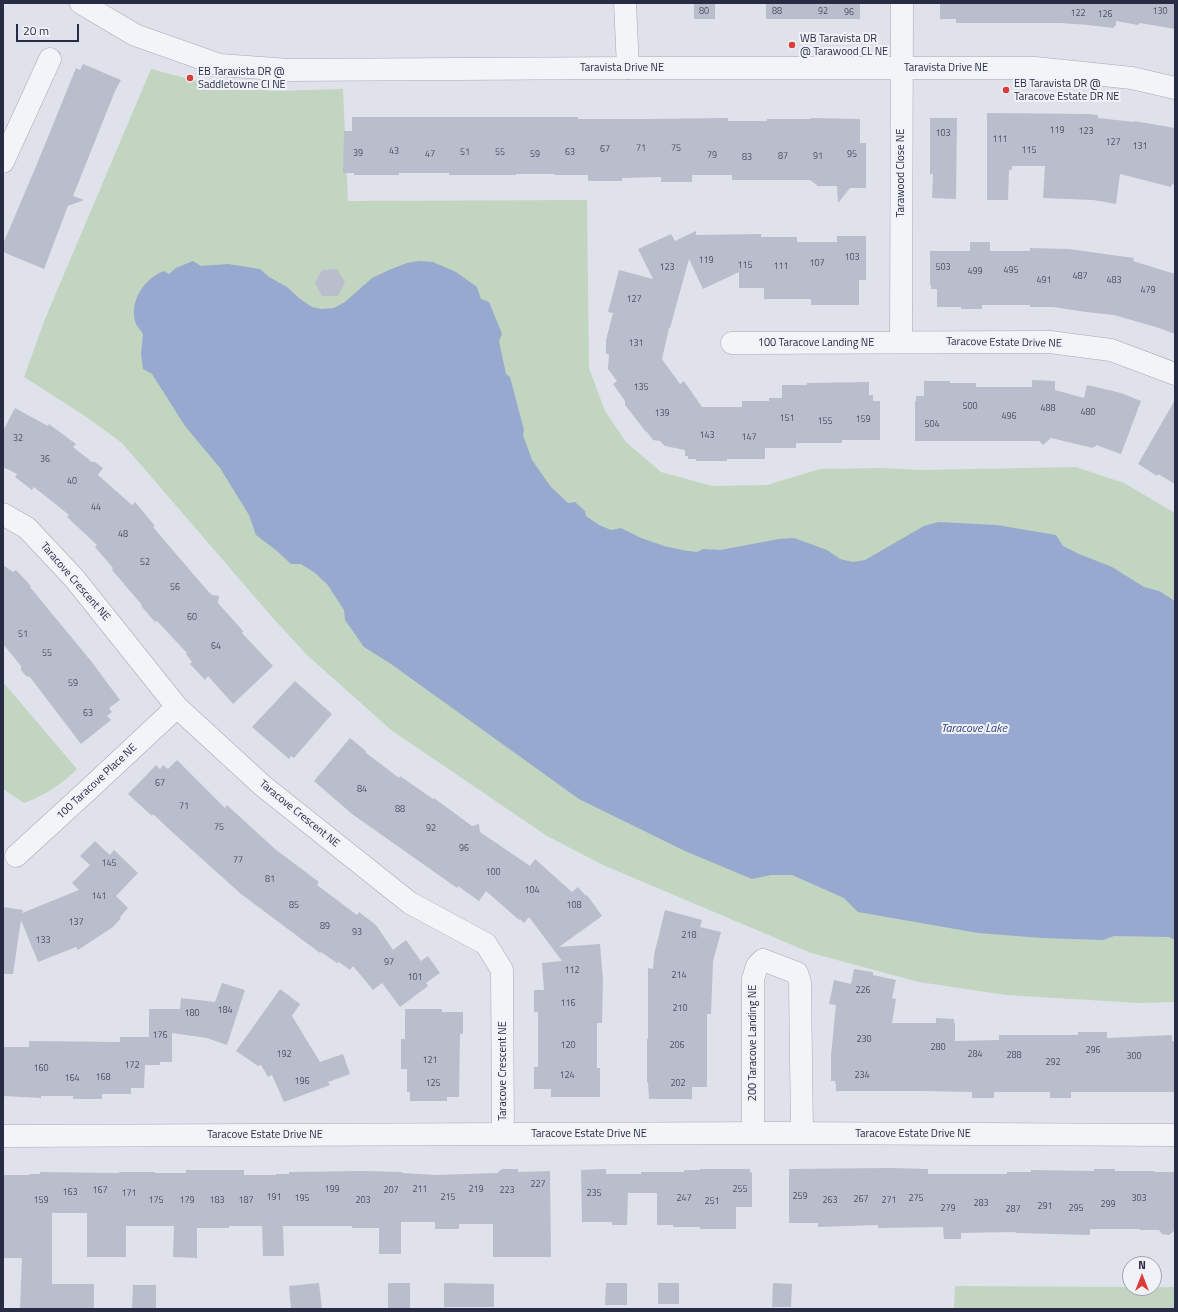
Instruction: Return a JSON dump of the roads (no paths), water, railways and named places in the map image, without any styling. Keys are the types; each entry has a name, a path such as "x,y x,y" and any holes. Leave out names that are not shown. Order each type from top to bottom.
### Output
{"street":[{"name":"Taravista Drive NE","path":"81,3 135,35 220,65 289,70 1035,68 1132,78 1175,88"},
{"path":"625,3 625,32 628,68"},
{"name":"Tarawood Close NE","path":"901,342 902,3"},
{"path":"3,162 50,59"},
{"name":"100 Taracove Landing NE","path":"732,343 901,342"},
{"name":"Taracove Estate Drive NE","path":"901,342 1050,342 1111,350 1175,374"},
{"name":"Taracove Crescent NE","path":"3,514 27,528 74,578 177,707 263,786 410,903 486,944 502,970 503,1134"},
{"name":"100 Taracove Place NE","path":"16,856 177,707"},
{"name":"200 Taracove Landing NE","path":"753,1133 754,979 757,966 763,960 797,973 800,983 802,1133"},
{"name":"Taracove Estate Drive NE","path":"3,1136 753,1133 1175,1135"}],"water":[{"name":"Taracove Lake","path":"193,261 201,266 228,264 260,269 269,277 287,287 300,299 312,307 321,309 334,308 345,302 372,278 407,263 419,261 433,262 456,272 477,287 481,299 489,302 502,334 499,341 506,374 510,377 524,430 523,435 532,460 551,487 568,503 575,502 585,511 586,516 599,525 611,530 621,528 641,538 664,546 697,552 703,549 720,550 779,539 794,538 827,550 840,559 853,562 865,560 924,526 938,522 997,525 1056,535 1063,546 1112,567 1144,587 1159,591 1175,601 1175,940 1169,937 1114,936 1103,940 1042,938 978,933 858,912 844,898 792,875 771,875 752,879 685,851 579,799 391,664 364,647 345,620 344,610 327,584 315,573 301,564 291,564 256,535 249,515 220,468 185,426 152,374 143,369 141,354 143,334 136,324 134,316 136,300 144,285 157,274 164,271 169,274 176,268"}],"place":[{"name":"WB Taravista DR @ Tarawood CL NE","path":"792,45"},
{"name":"EB Taravista DR @ Saddletowne CI NE","path":"190,78"},
{"name":"EB Taravista DR @ Taracove Estate DR NE","path":"1006,90"}]}
